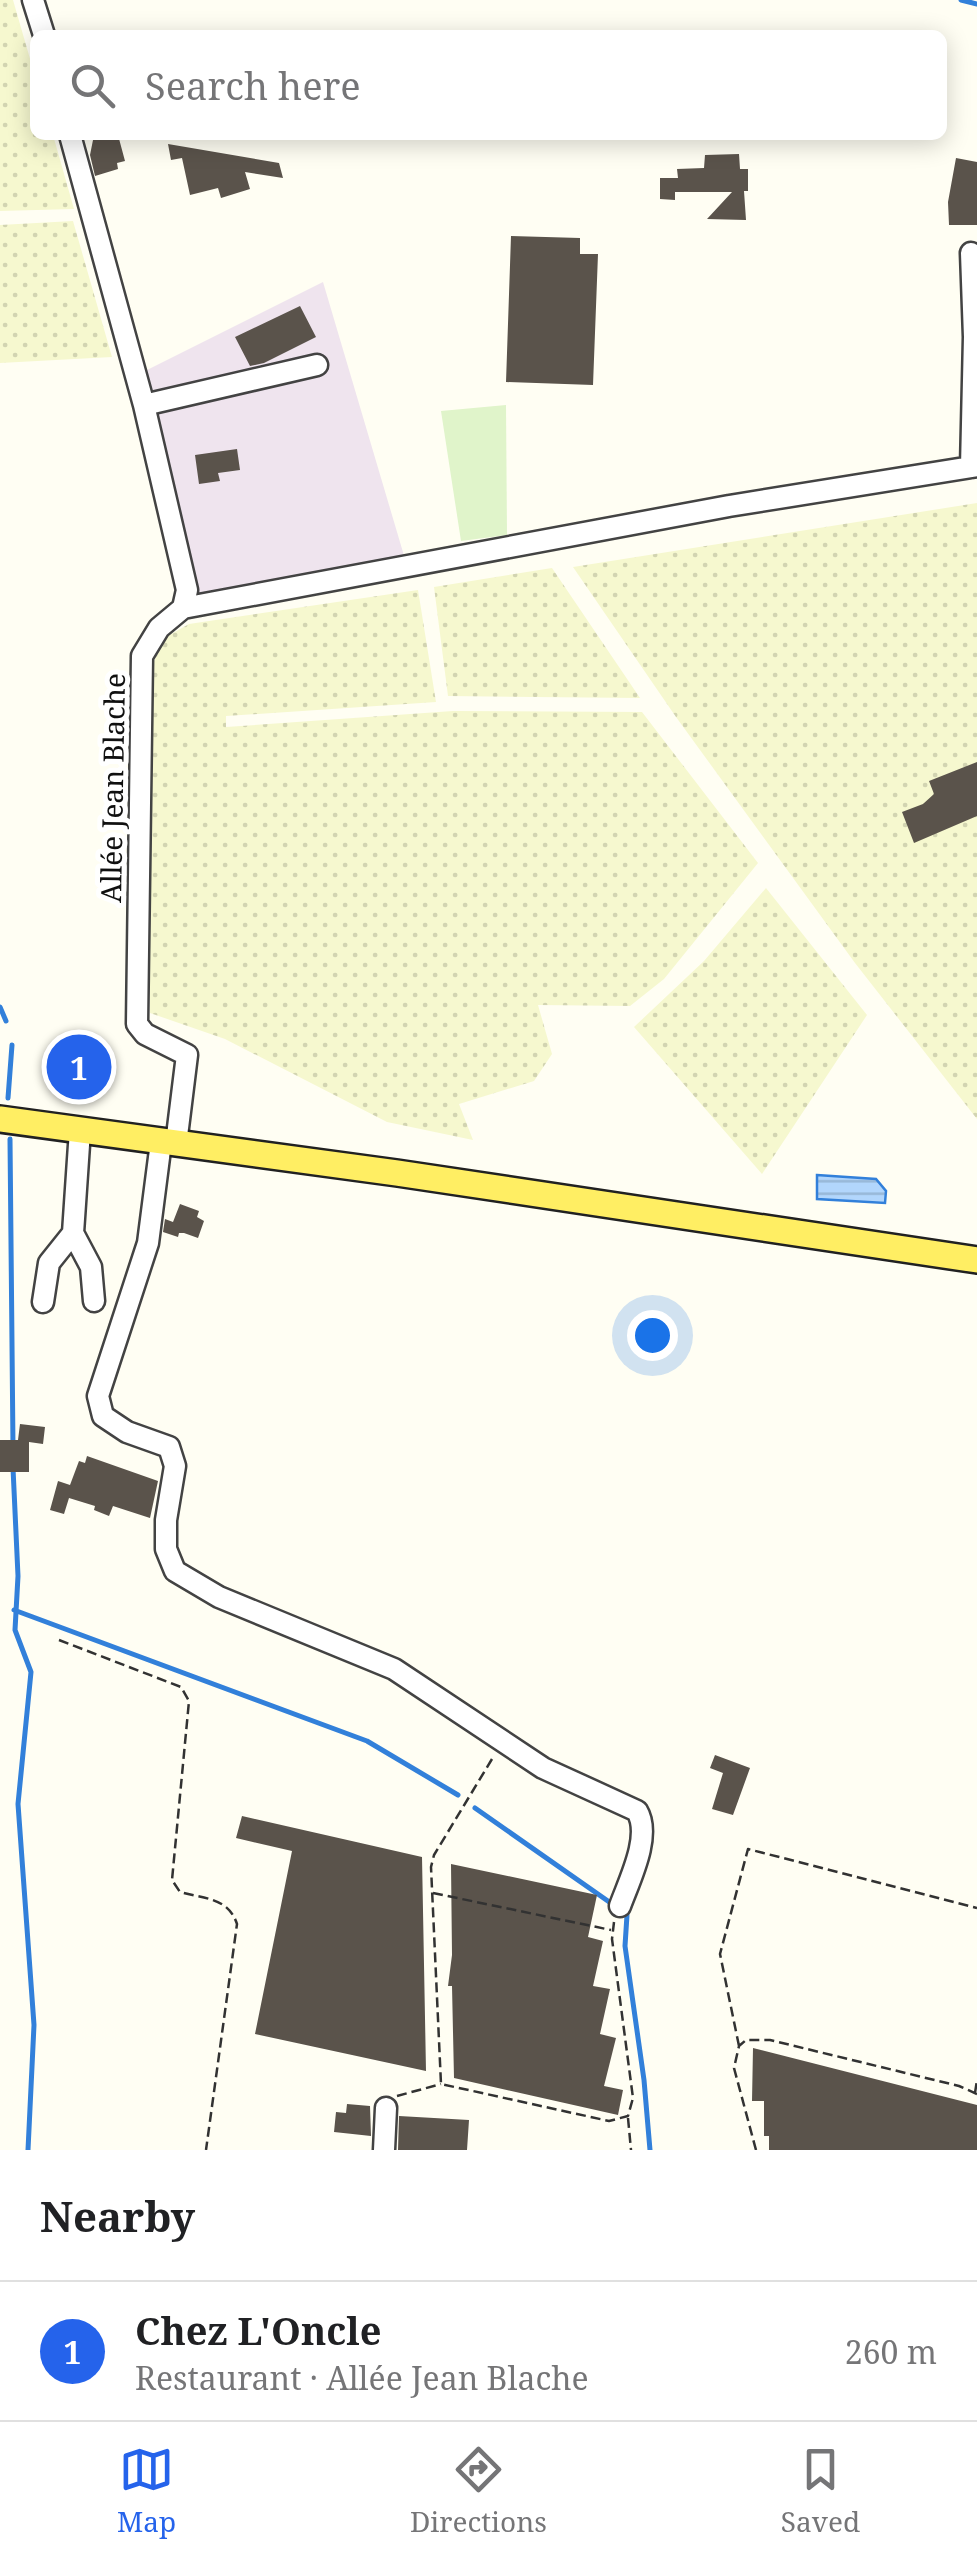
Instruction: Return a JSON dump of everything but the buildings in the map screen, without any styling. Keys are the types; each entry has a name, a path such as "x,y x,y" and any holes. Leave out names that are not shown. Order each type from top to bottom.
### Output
{"main road":[{"path":"0,1118 396,1172 977,1260"}],"street":[{"path":"33,0 42,30"},
{"path":"71,140 144,405 187,590 183,608 729,506 974,466 971,253"},
{"path":"144,405 317,365"},
{"name":"Allée Jean Blache","path":"169,1143 187,1054 144,1034 138,1024 142,656 159,628 183,608"},
{"path":"80,1130 73,1233 90,1266 94,1301"},
{"path":"169,1143 148,1243 98,1396 103,1416 127,1432 169,1447 176,1466 166,1520 166,1548 176,1571 218,1597 394,1669 566,1780 633,1808 640,1815 642,1826 620,1906"},
{"path":"43,1302 50,1263 73,1233"},
{"path":"384,2150 386,2108"}],"path":[{"path":"59,1640 187,1692 172,1880 180,1892 213,1898 226,1906 236,1924 206,2150"},
{"path":"441,2084 430,1892 434,1855 504,1741"},
{"path":"756,2150 736,2082 738,2046 720,1954 748,1850 977,1908"},
{"path":"430,1892 612,1930"},
{"path":"620,1906 612,1930 634,2098 628,2116 630,2150"},
{"path":"738,2046 746,2040 770,2040 976,2093 977,2080"},
{"path":"386,2108 400,2094 441,2084 609,2121 628,2116"}],"shaded area":[{"path":"323,282 405,559 197,598 145,371"}],"green space":[{"path":"0,0 13,0 30,59 30,140 54,140 74,209 0,211"},
{"path":"73,221 112,357 0,363 0,225"},
{"path":"506,405 507,535 461,541 441,411"},
{"path":"977,503 977,1119 855,963 676,717 573,567"},
{"path":"552,568 640,698 448,696 434,587"},
{"path":"418,590 436,702 226,716 226,727 453,711 642,712 758,863 664,979 630,1006 538,1005 552,1054 534,1081 459,1104 473,1140 387,1122 225,1039 150,1013 150,669 166,637 189,624"},
{"path":"766,888 867,1015 762,1174 634,1027 704,961"}],"water":[{"path":"817,1175 876,1179 886,1191 885,1203 817,1199"}],"waterway":[{"path":"961,0 977,4"},
{"path":"0,1007 6,1021"},
{"path":"8,1098 12,1045"},
{"path":"10,1139 13,1447"},
{"path":"13,1468 18,1576 15,1630 31,1672 18,1804 34,2025 28,2150"},
{"path":"14,1610 367,1741 458,1795"},
{"path":"475,1808 615,1906"},
{"path":"627,1915 625,1946 650,2150"}],"place":[{"name":"Chez L'Oncle","path":"79,1067"}]}
